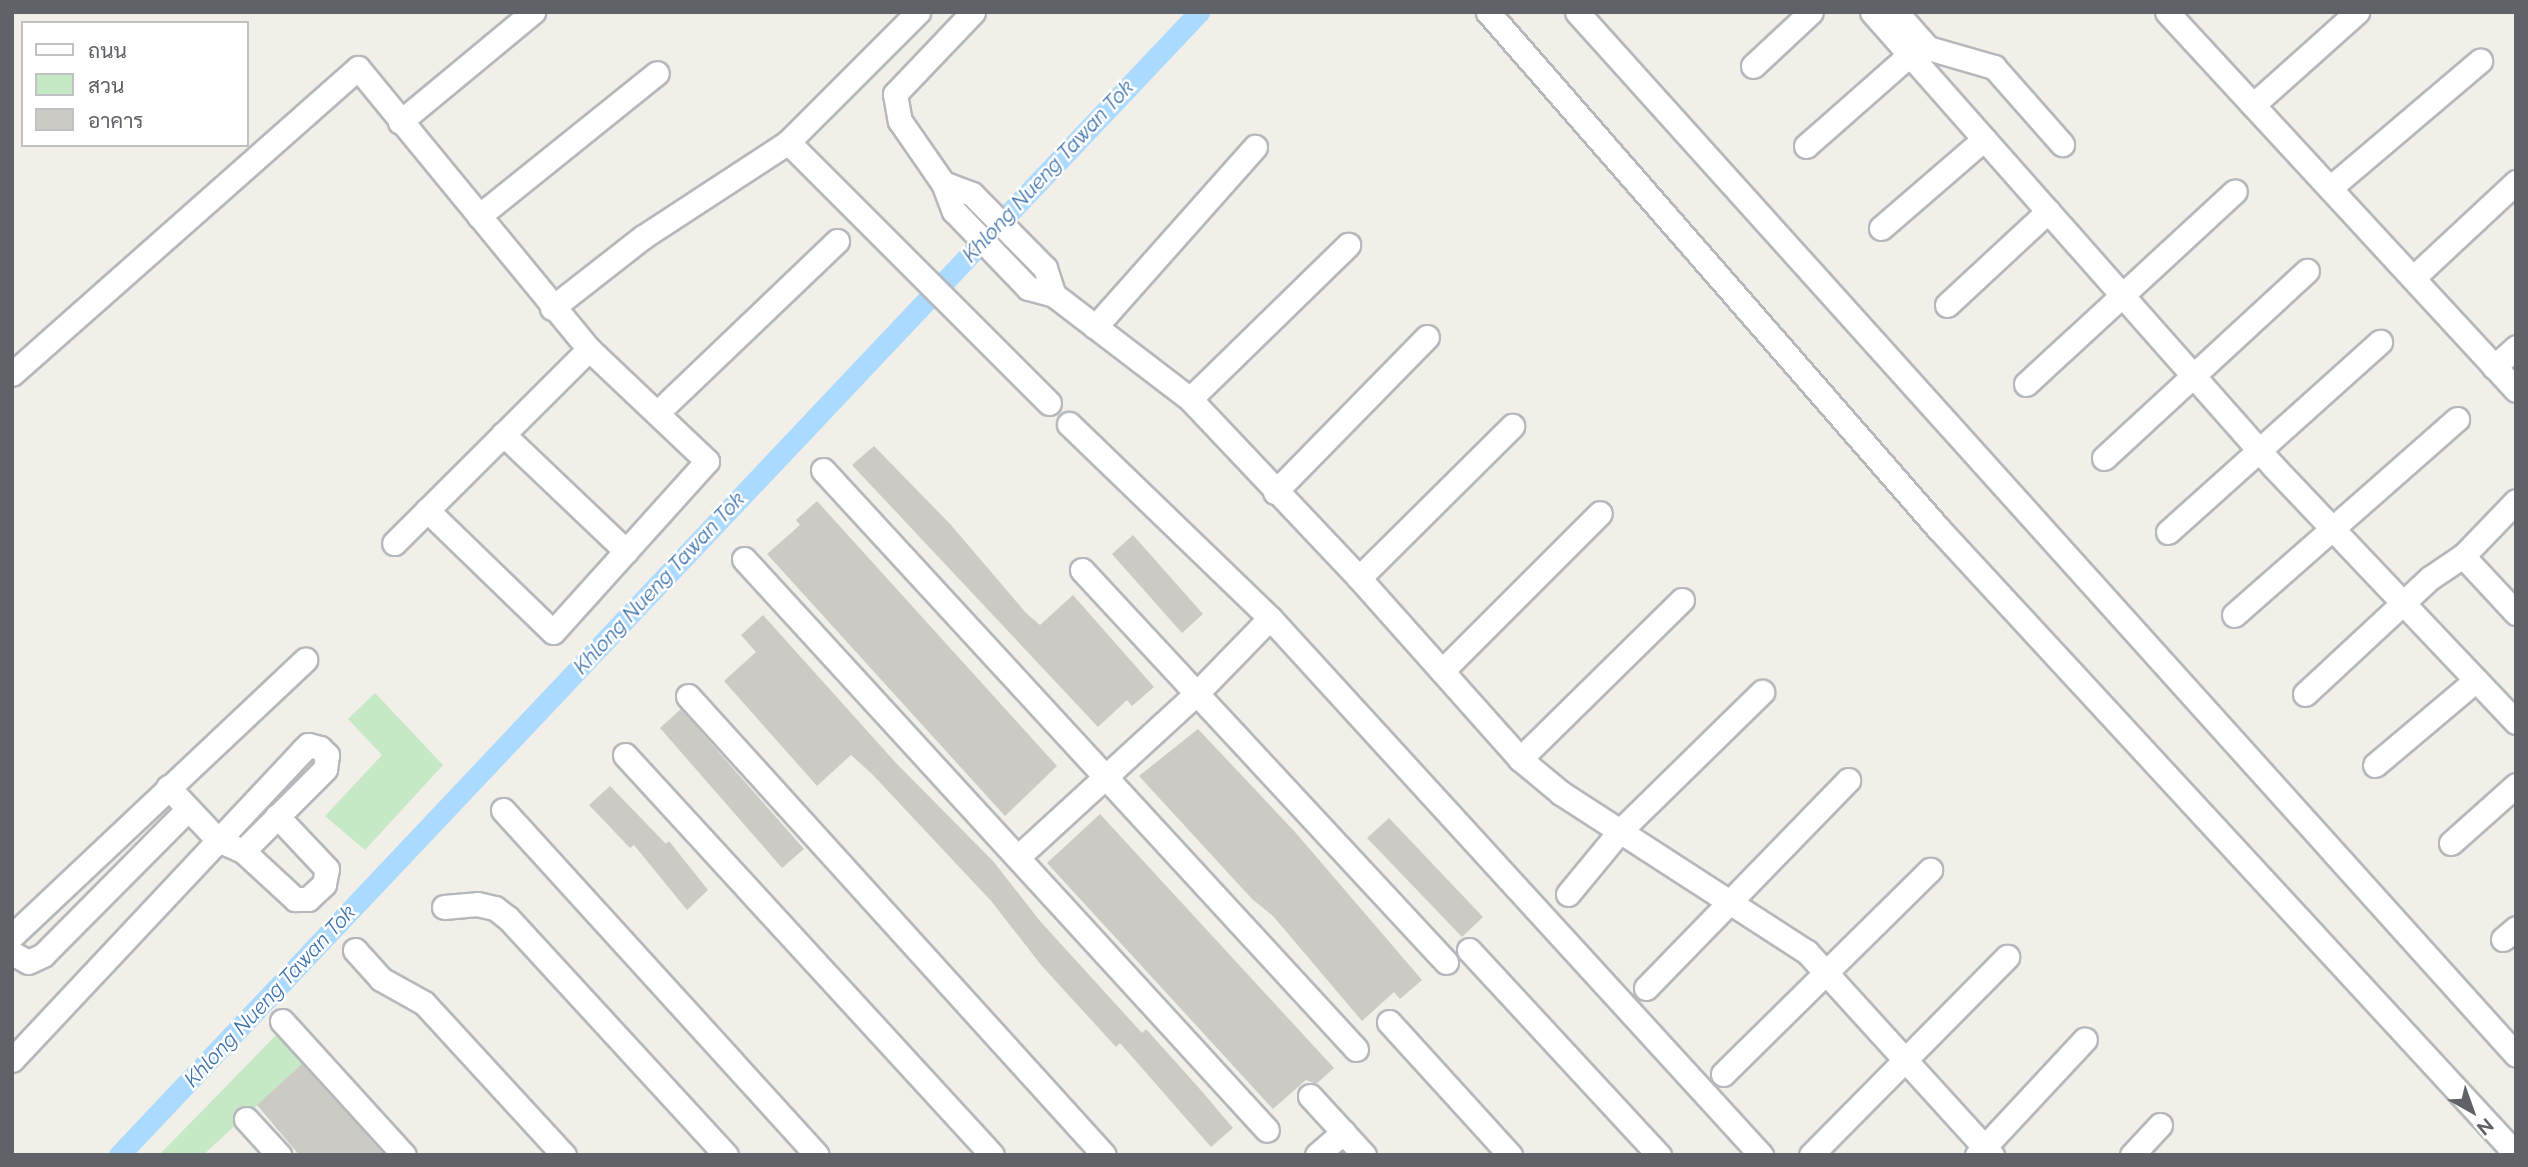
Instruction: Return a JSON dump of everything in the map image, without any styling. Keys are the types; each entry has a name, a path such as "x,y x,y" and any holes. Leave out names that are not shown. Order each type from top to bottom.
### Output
{"street":[{"path":"400,122 533,12"},
{"path":"552,308 643,237 788,142 918,12"},
{"path":"973,12 895,94 900,121 943,183 954,211 1028,288 1054,295 1190,400 1359,578 1520,759 1561,793 1729,899 1807,952 1985,1152 2085,1039"},
{"path":"1488,12 1938,528 2516,1154"},
{"path":"1577,12 2516,1055"},
{"path":"1753,66 1811,12"},
{"path":"1872,12 1908,56 2260,452 2516,722"},
{"path":"1896,12 1928,48 1994,67 2062,144"},
{"path":"2253,105 2357,12"},
{"path":"2178,16 2253,105 2516,390"},
{"path":"1806,146 1908,56"},
{"path":"2330,188 2480,61"},
{"path":"12,374 358,68 552,308 589,349 706,461 554,632 427,510"},
{"path":"479,216 657,73"},
{"path":"1881,228 1984,139"},
{"path":"788,142 1049,404"},
{"path":"1095,327 1255,147"},
{"path":"2413,278 2516,182"},
{"path":"943,183 972,194 1045,268 1054,295"},
{"path":"2026,384 2235,191"},
{"path":"1947,305 2048,211"},
{"path":"656,414 837,241"},
{"path":"1190,400 1348,245"},
{"path":"2104,458 2192,374 2307,271"},
{"path":"1275,492 1427,337"},
{"path":"2168,532 2380,342"},
{"path":"2494,367 2516,347"},
{"path":"394,543 589,349"},
{"path":"2234,615 2456,419"},
{"path":"1069,425 1270,618 1761,1155"},
{"path":"1359,578 1511,426"},
{"path":"503,434 626,551"},
{"path":"823,470 1107,775 1356,1049"},
{"path":"2305,694 2403,602 2463,556 2516,501"},
{"path":"1443,671 1600,513"},
{"path":"2463,556 2516,613"},
{"path":"744,559 1019,856 1267,1130"},
{"path":"1082,570 1446,962"},
{"path":"1520,759 1682,600"},
{"path":"1019,856 1196,694 1270,618"},
{"path":"12,936 306,660"},
{"path":"2375,765 2476,680"},
{"path":"1567,894 1620,831 1762,692"},
{"path":"688,696 1104,1155"},
{"path":"12,1060 303,750 315,744 327,755 325,769 243,851"},
{"path":"625,755 992,1155"},
{"path":"1646,988 1729,899 1848,780"},
{"path":"2451,843 2516,785"},
{"path":"168,787 218,840 243,851 300,901 324,884 327,869 277,816"},
{"path":"12,953 28,962 43,955 188,808"},
{"path":"503,810 817,1155"},
{"path":"1723,1074 1930,870"},
{"path":"444,906 477,904 508,918 726,1155"},
{"path":"355,950 381,979 424,1003 564,1155"},
{"path":"1469,950 1659,1155"},
{"path":"1811,1155 2007,957"},
{"path":"282,1021 404,1155"},
{"path":"1389,1022 1510,1155"},
{"path":"1310,1096 1364,1155"},
{"path":"246,1119 279,1155"},
{"path":"2132,1155 2160,1125"},
{"path":"1317,1155 1343,1132"}],"green space":[{"path":"375,693 443,765 365,850 325,816 382,755 348,719"},
{"path":"282,1029 308,1059 203,1155 159,1155"}],"building":[{"path":"874,446 951,525 1026,613 1040,625 1073,595 1154,687 1132,706 1127,700 1098,727 852,465"},
{"path":"817,501 1057,766 1005,816 767,554 800,525 796,520"},
{"path":"1133,535 1203,614 1182,633 1112,554"},
{"path":"763,615 896,763 993,861 1040,921 1142,1033 1146,1029 1233,1128 1211,1147 1120,1043 1116,1047 1041,965 992,902 851,755 817,786 724,681 756,652 741,635"},
{"path":"681,709 804,849 782,868 660,728"},
{"path":"1198,729 1295,832 1422,980 1400,999 1394,992 1362,1021 1273,916 1252,899 1139,776"},
{"path":"610,786 666,844 669,841 708,890 687,910 634,845 630,848 589,805"},
{"path":"1100,814 1334,1068 1316,1084 1306,1080 1273,1109 1047,863"},
{"path":"1389,818 1483,917 1462,937 1367,838"},
{"path":"302,1064 385,1155 299,1155 257,1105"}],"waterway":[{"name":"Khlong Nueng Tawan Tok","path":"119,1155 1199,12"}]}
